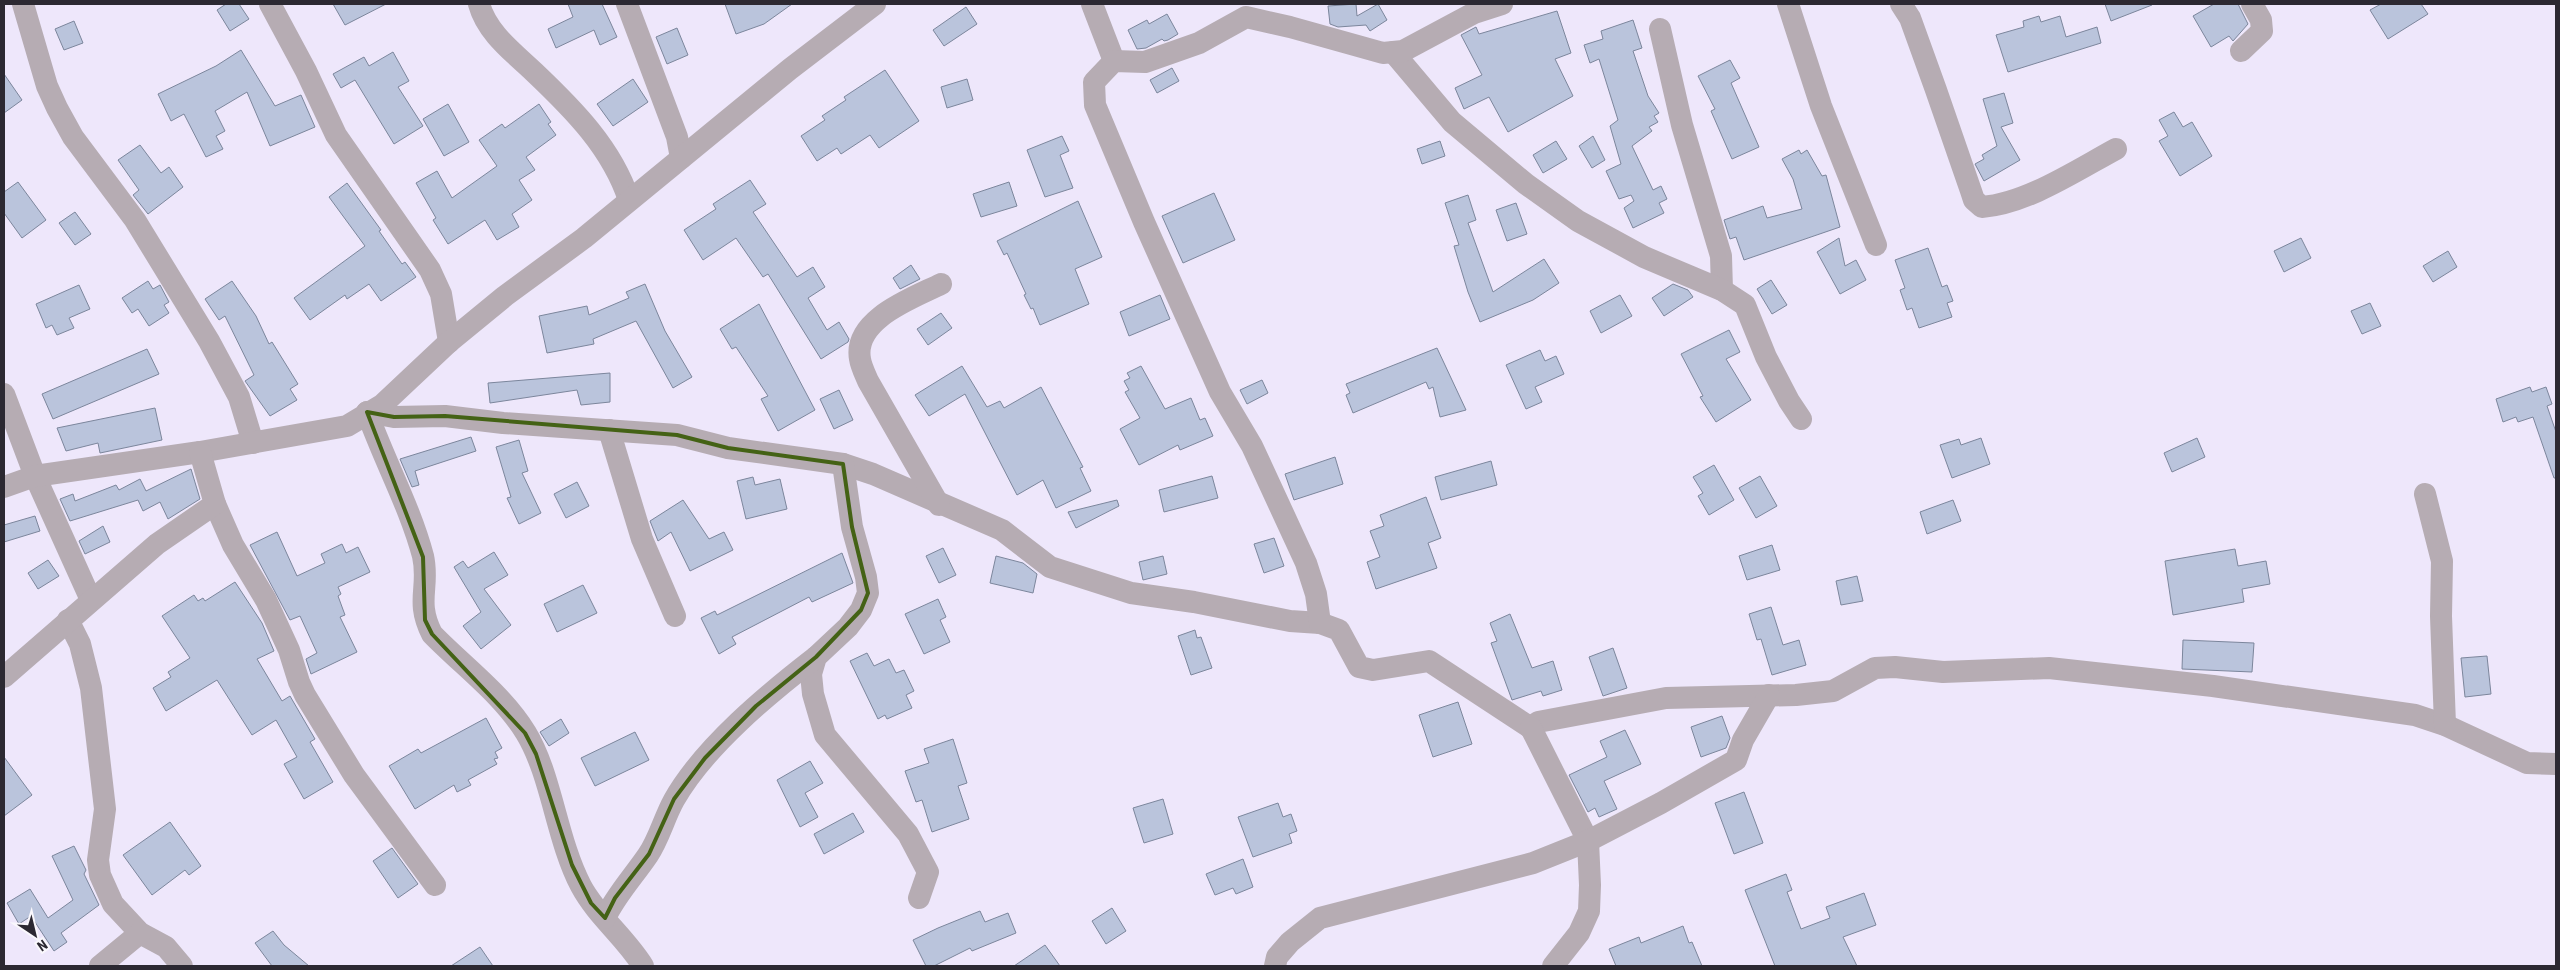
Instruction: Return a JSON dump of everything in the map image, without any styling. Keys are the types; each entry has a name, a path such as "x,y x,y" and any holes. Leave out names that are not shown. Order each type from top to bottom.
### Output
{"street":[{"path":"23,4 47,86 57,108 73,136 135,220 209,341 235,389 252,442"},
{"path":"270,4 306,71 336,135 430,270 441,294 450,342"},
{"path":"479,4 486,20 510,51 534,71 604,147 616,166 629,200"},
{"path":"627,4 677,137 681,158"},
{"path":"4,487 35,476 200,452 347,426 382,405 450,342 505,296 584,238 790,69 875,4"},
{"path":"1092,4 1114,61"},
{"path":"1320,623 1316,594 1306,563 1252,446 1220,392 1144,222 1095,105 1094,82 1114,61 1145,62 1199,44 1246,17 1306,31 1350,46 1383,53 1403,51 1474,13 1502,4"},
{"path":"1788,4 1821,106 1876,245"},
{"path":"1901,4 1910,18 1970,191 1974,200 1982,207 1999,206 2116,149"},
{"path":"2241,51 2262,31 2261,20 2252,4"},
{"path":"1660,29 1682,125 1721,256 1722,290"},
{"path":"1393,52 1452,122 1526,184 1578,221 1644,257 1722,290 1745,305 1766,357 1789,401 1801,418"},
{"path":"940,504 868,381 860,358 861,340 873,321 941,284"},
{"path":"4,394 35,476 91,600"},
{"path":"368,412 394,417 446,416 677,435 728,448 843,464 873,474 1002,530 1050,567 1130,593 1194,602 1290,622 1320,623 1339,630 1359,666 1373,670 1429,661 1531,728 1588,841 1589,911 1579,933 1553,966"},
{"path":"368,412 410,518 423,557 426,578 422,606 425,620 432,634 509,711 526,733 536,754 572,865 591,903 629,944 643,966"},
{"path":"609,430 642,539 675,616"},
{"path":"200,452 215,504 233,545 266,600 289,650 305,695 354,775 435,885"},
{"path":"605,918 615,898 649,854 674,799 705,758 756,706 816,657 848,627 861,610 868,593 866,577 852,527 843,464"},
{"path":"2425,494 2442,560 2440,616 2445,725"},
{"path":"4,677 157,544 215,504"},
{"path":"68,620 80,644 91,688 105,809 98,860 100,875 113,904 140,933 166,947 182,966"},
{"path":"816,657 811,674 812,684 818,714 825,735 908,834 928,872 919,898"},
{"path":"1531,728 1538,722 1666,698 1833,691 1875,668 1895,667 1943,672 2049,668 2213,686 2415,715 2445,725 2527,763 2556,764"},
{"path":"1275,966 1277,957 1290,942 1320,918 1533,863 1588,841 1661,803 1736,760 1743,740 1769,695"},
{"path":"100,966 140,933"}],"highlighted area":[{"path":"367,412 394,417 445,416 677,435 728,448 843,464 852,527 868,593 861,610 816,657 756,706 705,758 674,799 649,854 615,898 605,918 591,903 572,865 536,754 525,733 432,634 425,620 423,557"}],"building":[{"path":"226,4 239,4 249,19 230,31 217,10"},
{"path":"333,4 386,4 345,25"},
{"path":"568,4 602,4 617,37 600,45 594,30 556,48 548,29 573,17"},
{"path":"725,4 792,4 764,24 736,34"},
{"path":"1356,4 1357,16 1378,4 1387,20 1370,31 1366,25 1338,27 1330,24 1328,6"},
{"path":"2105,4 2152,4 2152,5 2111,21"},
{"path":"2214,4 2238,4 2248,24 2233,41 2229,36 2211,47 2193,16"},
{"path":"2381,4 2421,4 2428,14 2388,39 2370,10"},
{"path":"966,7 977,24 944,46 933,30"},
{"path":"1557,11 1571,53 1555,59 1573,96 1508,132 1489,97 1464,109 1455,88 1482,75 1461,35 1476,27 1479,34"},
{"path":"1167,14 1178,34 1168,40 1164,41 1162,39 1146,48 1137,49 1128,30 1147,20 1149,24"},
{"path":"2039,16 2041,22 2060,16 2066,37 2097,27 2101,43 2008,72 1996,35 2024,27 2023,21"},
{"path":"1633,20 1642,48 1633,51 1648,96 1659,113 1654,116 1658,122 1649,127 1652,131 1632,146 1653,190 1661,186 1667,199 1659,203 1664,213 1633,228 1624,208 1634,201 1631,195 1619,199 1606,171 1621,164 1610,126 1618,120 1599,59 1590,63 1584,45 1603,39 1601,31"},
{"path":"74,21 83,43 64,50 55,29"},
{"path":"677,28 688,55 667,64 656,37"},
{"path":"241,50 275,106 301,95 315,127 270,146 247,92 215,111 225,131 216,136 223,149 206,157 184,114 171,121 158,94 216,66"},
{"path":"393,52 409,81 398,87 423,126 394,144 355,80 341,88 333,74 364,57 369,66"},
{"path":"1730,60 1740,78 1731,83 1759,147 1732,159 1711,111 1715,109 1698,76"},
{"path":"1172,68 1179,81 1157,93 1150,80"},
{"path":"885,70 919,121 879,148 870,135 841,154 837,148 817,161 801,136 825,120 822,116 846,100 844,97"},
{"path":"4,74 22,100 4,113"},
{"path":"633,79 648,102 613,126 597,104"},
{"path":"967,79 973,100 947,108 941,87"},
{"path":"2004,93 2013,123 2001,127 2020,160 1984,181 1975,164 1984,159 1982,155 1997,146 1983,99"},
{"path":"448,104 469,142 444,156 423,119"},
{"path":"539,104 551,122 548,124 556,135 526,157 535,170 519,180 532,200 512,214 519,227 497,240 485,220 448,244 433,220 436,218 416,183 437,171 452,198 497,166 479,140 502,124 505,128"},
{"path":"2174,112 2183,127 2192,122 2212,156 2180,176 2159,141 2168,136 2159,120"},
{"path":"1062,136 1069,151 1060,155 1073,188 1045,197 1027,150"},
{"path":"1593,136 1605,160 1592,168 1579,146"},
{"path":"1440,141 1445,156 1422,164 1417,149"},
{"path":"1556,141 1567,159 1543,173 1533,155"},
{"path":"140,145 161,173 169,167 183,187 148,214 133,195 139,190 118,160"},
{"path":"1799,150 1801,154 1807,150 1822,176 1826,175 1840,227 1744,260 1736,237 1730,239 1724,220 1763,206 1767,218 1802,209 1793,179 1782,159"},
{"path":"750,180 766,204 753,212 797,277 813,267 825,287 808,298 827,330 839,322 849,339 848,342 821,359 768,274 763,277 736,238 703,260 684,230 716,209 713,204"},
{"path":"18,182 46,220 22,238 4,213 4,192"},
{"path":"1009,182 1017,206 981,217 973,194"},
{"path":"347,183 381,230 379,231 402,264 405,262 416,277 381,301 369,284 347,299 345,295 310,320 294,298 365,246 329,197"},
{"path":"1214,193 1235,240 1183,263 1162,216"},
{"path":"1468,195 1476,220 1468,223 1493,292 1544,259 1559,283 1533,300 1480,322 1468,292 1454,246 1459,245 1445,203"},
{"path":"1078,201 1102,257 1075,269 1089,304 1040,325 1033,308 1031,309 1024,295 1026,294 1007,253 1004,255 997,241"},
{"path":"1516,203 1527,234 1507,241 1496,210"},
{"path":"75,212 91,234 75,245 59,223"},
{"path":"1839,238 1845,266 1856,260 1866,280 1840,294 1817,252"},
{"path":"2301,238 2311,258 2284,272 2274,251"},
{"path":"1928,248 1942,287 1947,285 1953,301 1947,303 1952,317 1919,328 1912,308 1907,310 1900,290 1905,288 1895,260"},
{"path":"2448,251 2457,267 2433,282 2423,266"},
{"path":"911,265 920,279 900,289 893,278"},
{"path":"1771,280 1787,305 1772,314 1757,289"},
{"path":"148,281 153,289 160,285 169,302 164,305 169,313 149,326 138,309 132,313 122,298"},
{"path":"232,281 256,316 269,344 272,342 298,384 290,389 297,400 270,416 245,381 254,375 225,316 219,320 205,299"},
{"path":"645,284 665,331 692,377 673,388 636,321 593,339 594,344 547,353 539,316 587,306 589,315 629,298 626,292"},
{"path":"1673,284 1688,290 1693,297 1664,316 1652,298"},
{"path":"79,285 90,309 69,318 74,328 57,335 52,325 46,328 36,304"},
{"path":"1160,295 1170,319 1129,336 1120,312"},
{"path":"1620,295 1632,316 1601,333 1590,311"},
{"path":"2370,303 2381,326 2362,334 2351,311"},
{"path":"759,304 815,410 778,431 761,399 768,396 736,347 732,349 720,329"},
{"path":"941,313 952,328 928,345 917,329"},
{"path":"1729,330 1740,352 1726,359 1751,400 1716,422 1700,397 1703,396 1681,354"},
{"path":"1437,348 1466,410 1440,417 1433,387 1429,389 1426,382 1353,413 1346,395 1350,393 1346,384"},
{"path":"147,349 159,374 53,419 42,394"},
{"path":"1540,350 1545,361 1556,356 1564,374 1535,387 1542,402 1526,409 1506,365"},
{"path":"962,366 987,407 1000,401 1004,408 1041,387 1083,467 1080,468 1091,491 1056,508 1043,480 1017,495 965,394 929,416 915,395"},
{"path":"1141,366 1165,409 1191,398 1200,420 1205,418 1213,436 1180,450 1178,445 1139,465 1120,429 1140,418 1125,392 1129,390 1124,381 1130,378 1127,373"},
{"path":"610,373 610,402 581,405 577,390 490,403 488,383"},
{"path":"1262,380 1268,393 1247,404 1240,390"},
{"path":"2530,387 2532,392 2546,387 2552,404 2547,406 2556,432 2556,478 2554,478 2533,417 2518,422 2516,417 2503,422 2496,399"},
{"path":"839,390 853,420 834,429 820,399"},
{"path":"155,408 162,440 100,453 98,443 66,451 57,428"},
{"path":"471,437 476,451 415,471 419,485 412,487 400,459"},
{"path":"1981,438 1990,464 1952,478 1940,445 1959,439 1961,445"},
{"path":"2197,438 2205,457 2172,472 2164,453"},
{"path":"519,440 528,471 522,473 541,513 519,524 507,498 511,497 496,447"},
{"path":"1335,457 1343,484 1294,500 1285,474"},
{"path":"1491,461 1497,485 1441,500 1435,477"},
{"path":"1714,465 1734,500 1709,515 1698,496 1703,493 1693,477"},
{"path":"191,469 200,499 168,519 160,502 143,511 138,500 70,521 60,499 73,494 75,501 116,485 119,490 140,479 146,491"},
{"path":"1212,476 1218,498 1164,512 1159,490"},
{"path":"1760,476 1777,506 1756,518 1739,488"},
{"path":"753,477 755,485 780,479 787,509 746,519 737,481"},
{"path":"577,482 589,506 566,518 554,494"},
{"path":"1426,497 1441,538 1428,543 1437,568 1376,589 1367,562 1380,557 1370,531 1384,526 1380,515"},
{"path":"683,500 709,539 724,532 733,550 690,571 671,532 658,541 650,521"},
{"path":"1117,500 1119,506 1076,528 1068,512"},
{"path":"1953,500 1961,521 1927,534 1920,512"},
{"path":"35,516 40,531 4,542 4,525"},
{"path":"103,526 110,542 85,554 79,541"},
{"path":"277,532 297,576 325,563 321,554 342,544 346,553 358,547 370,572 338,587 341,594 338,596 345,615 340,617 357,652 311,674 306,659 317,653 300,616 290,620 250,545"},
{"path":"1274,538 1284,566 1264,573 1254,544"},
{"path":"1772,545 1780,570 1747,580 1739,556"},
{"path":"943,548 956,575 939,583 926,556"},
{"path":"2235,549 2238,566 2266,561 2270,584 2242,589 2244,602 2173,615 2165,561"},
{"path":"494,552 508,575 484,589 511,625 481,649 463,626 481,612 454,567 463,561 468,568"},
{"path":"842,553 853,583 812,602 809,597 732,637 736,644 719,654 701,618 715,611 717,615"},
{"path":"996,556 1023,563 1037,574 1033,593 990,583"},
{"path":"1163,556 1167,574 1143,580 1139,562"},
{"path":"48,560 59,576 38,589 28,573"},
{"path":"1857,576 1863,601 1841,605 1836,581"},
{"path":"235,582 262,623 274,651 257,659 282,701 290,696 315,739 310,742 333,782 304,799 284,764 297,757 276,720 252,735 217,680 166,711 153,688 171,677 168,672 190,658 162,616 194,595 198,601 203,598 205,601"},
{"path":"583,585 597,613 557,632 544,604"},
{"path":"938,599 946,617 940,620 950,642 924,654 905,614"},
{"path":"1771,607 1783,645 1799,640 1806,665 1772,675 1761,639 1757,640 1749,614"},
{"path":"1510,614 1532,668 1553,661 1562,690 1543,696 1541,691 1512,700 1491,643 1497,641 1490,623"},
{"path":"1195,630 1197,638 1201,637 1212,668 1191,675 1178,636"},
{"path":"2183,640 2254,643 2252,672 2182,669"},
{"path":"1613,648 1627,688 1603,696 1589,657"},
{"path":"867,653 874,666 889,659 896,673 904,670 914,691 906,695 912,708 887,719 885,715 878,719 850,661"},
{"path":"2487,656 2491,694 2465,697 2461,658"},
{"path":"1458,702 1472,744 1433,757 1419,715"},
{"path":"1722,716 1730,738 1726,748 1701,757 1691,727"},
{"path":"486,718 502,748 495,752 498,758 494,759 497,764 468,780 471,785 457,792 454,785 415,809 389,766 418,749 421,753"},
{"path":"561,719 569,733 549,746 540,732"},
{"path":"1625,730 1641,764 1604,781 1617,809 1599,817 1595,808 1588,812 1569,775 1607,757 1600,741"},
{"path":"635,732 649,760 595,786 581,758"},
{"path":"953,739 967,783 958,786 969,819 932,832 922,800 916,802 905,771 929,763 924,749"},
{"path":"4,757 32,795 4,816"},
{"path":"810,761 823,783 805,793 818,817 800,827 777,780"},
{"path":"1744,792 1763,843 1734,854 1715,803"},
{"path":"1163,799 1173,834 1144,843 1133,808"},
{"path":"1278,803 1283,817 1291,814 1297,831 1289,834 1292,843 1253,857 1238,817"},
{"path":"853,813 864,832 824,854 814,834"},
{"path":"170,822 201,866 189,875 185,870 152,895 123,855"},
{"path":"74,846 86,870 84,874 99,905 61,933 67,942 54,951 31,916 19,924 7,903 30,889 48,918 73,900 52,856"},
{"path":"392,848 418,884 398,898 373,861"},
{"path":"1243,859 1253,887 1236,894 1233,888 1215,895 1206,874"},
{"path":"1786,874 1792,890 1787,892 1801,929 1830,918 1826,907 1864,893 1876,925 1843,937 1857,966 1775,966 1745,890"},
{"path":"1112,908 1126,931 1106,944 1092,921"},
{"path":"980,911 985,922 1008,913 1016,933 972,951 970,948 934,966 926,966 913,940"},
{"path":"1683,926 1689,943 1692,942 1702,966 1616,966 1609,949 1639,937 1641,943"},
{"path":"273,931 284,945 309,966 272,966 255,943"},
{"path":"1045,945 1060,966 1014,966"},
{"path":"480,947 493,966 451,966"}]}
